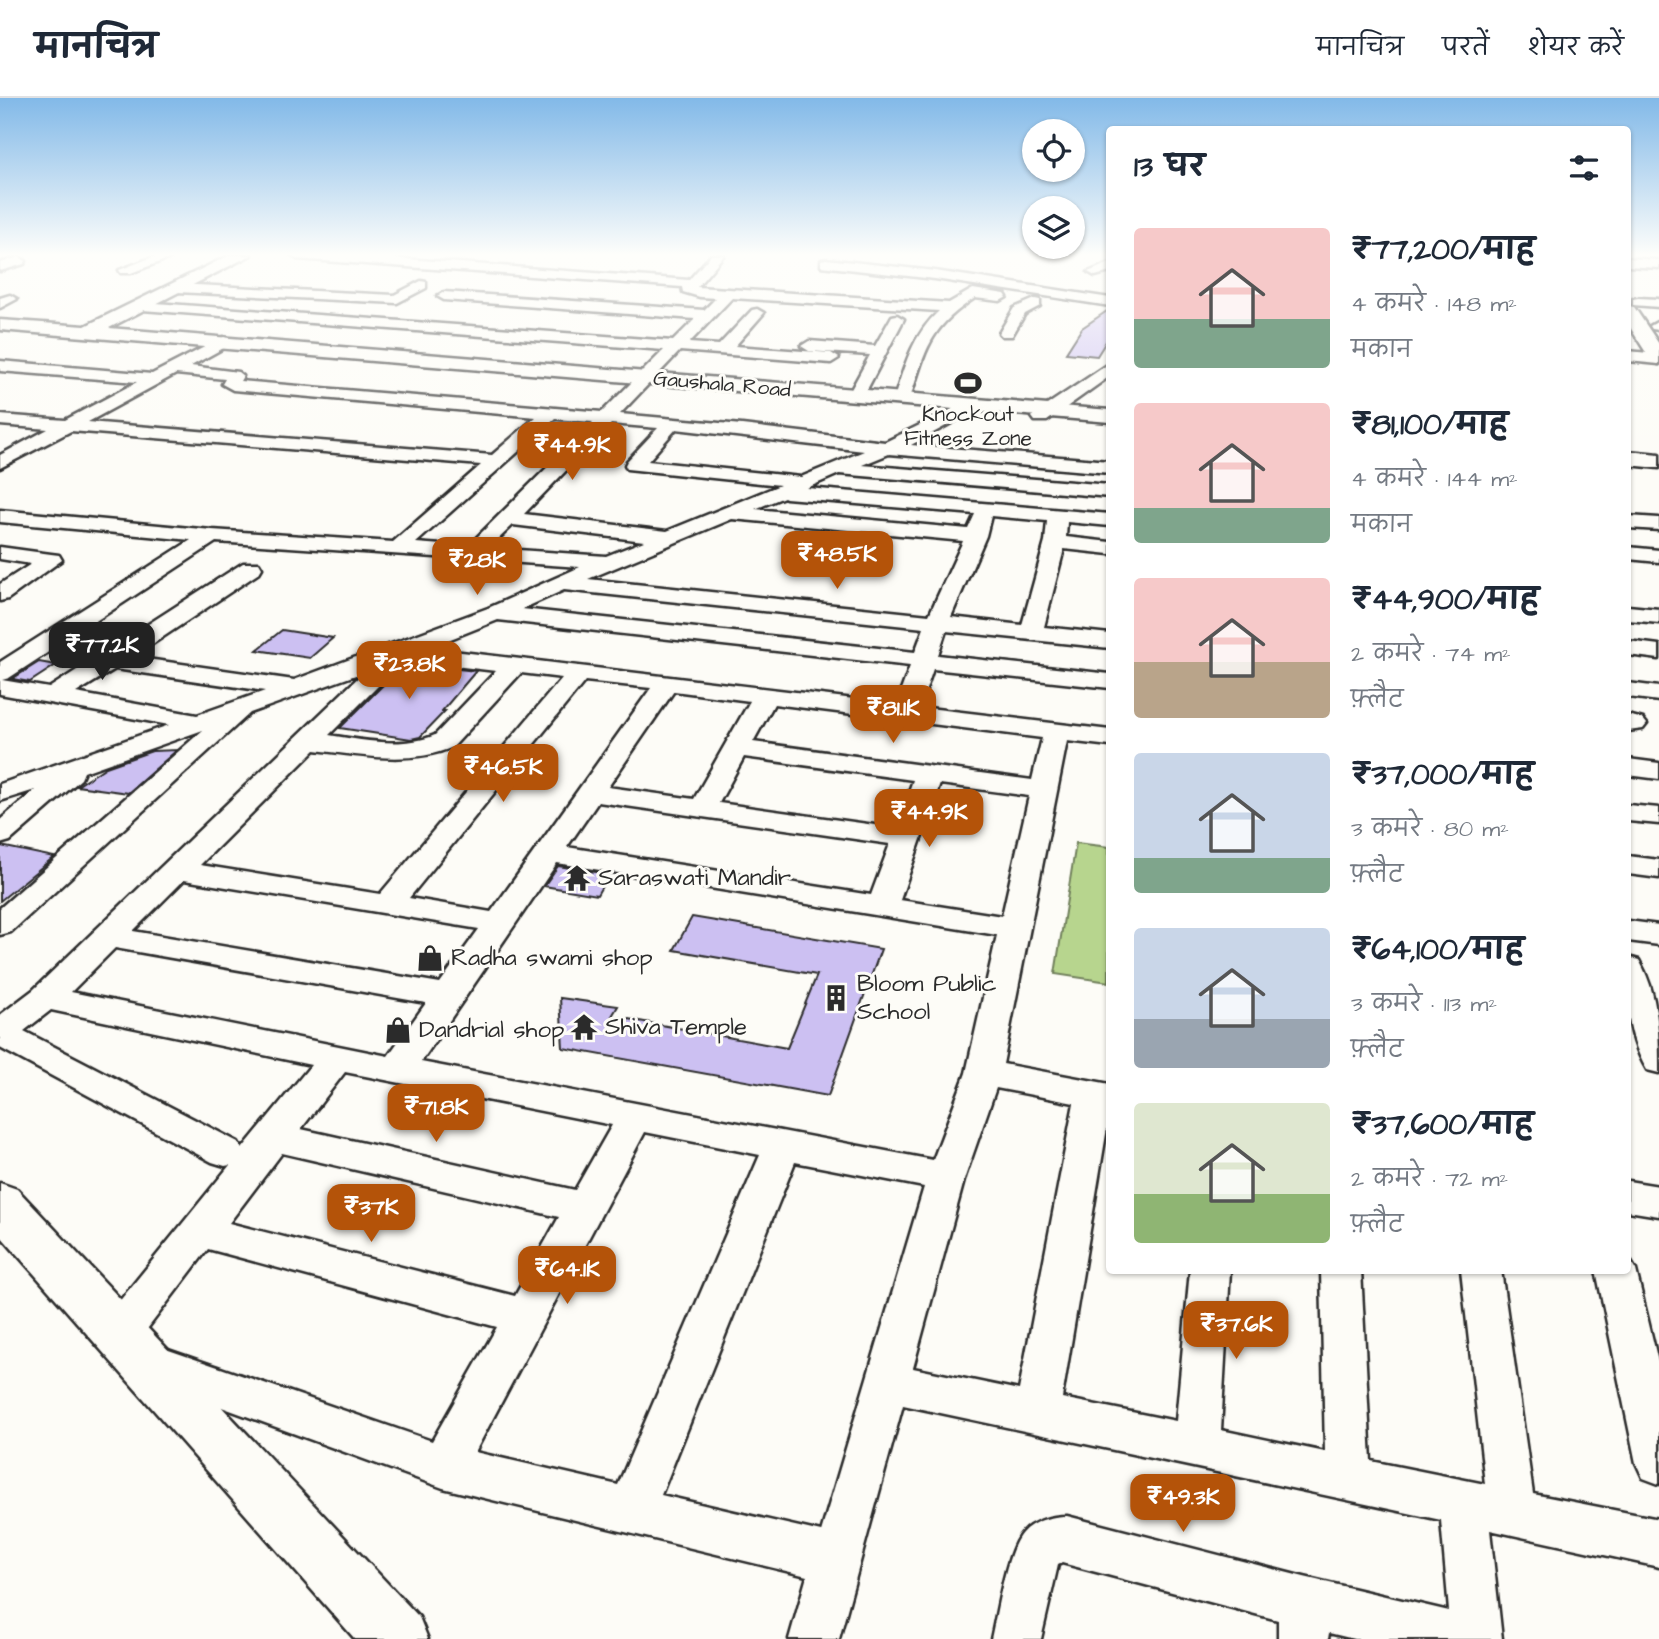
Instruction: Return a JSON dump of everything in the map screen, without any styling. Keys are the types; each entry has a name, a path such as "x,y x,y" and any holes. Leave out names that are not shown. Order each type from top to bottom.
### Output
{"street":[{"name":"Gaushala Road","path":"17,327 965,408 1106,416"},
{"path":"82,334 97,327"},
{"path":"346,355 392,327"},
{"path":"405,327 574,340 684,338"},
{"path":"523,336 534,327"},
{"path":"574,340 590,327"},
{"path":"653,327 684,338 727,346 831,358"},
{"path":"472,553 609,418 695,327"},
{"path":"727,346 748,327"},
{"path":"856,395 887,327"},
{"path":"902,399 924,332 929,327"},
{"path":"1007,333 1010,327"},
{"path":"1631,356 1659,358 1644,327"},
{"name":"Gaushala Road","path":"0,332 82,334"},
{"path":"0,462 220,344"},
{"path":"727,346 878,351"},
{"path":"0,366 156,379"},
{"path":"174,369 232,375 235,376 230,384 233,385 718,428 887,447 1106,467"},
{"path":"1046,414 1106,371"},
{"name":"Gaushala Road","path":"643,380 902,399 965,408"},
{"path":"0,793 398,652 496,613 608,562 887,447 965,408"},
{"path":"398,548 550,414"},
{"name":"Gaushala Road","path":"1046,414 1106,422"},
{"path":"0,420 497,461"},
{"path":"671,424 633,463 636,467 802,482"},
{"path":"678,471 718,428"},
{"path":"1631,458 1659,461"},
{"path":"1631,466 1659,468"},
{"path":"835,468 1106,491"},
{"path":"779,491 1106,520"},
{"path":"905,713 937,623 986,509"},
{"path":"725,513 976,536"},
{"path":"0,516 212,536 608,562"},
{"path":"1031,633 1055,542 1058,516"},
{"path":"509,518 667,537"},
{"path":"1631,522 1659,524"},
{"path":"0,673 212,536"},
{"path":"1055,542 1106,548"},
{"path":"0,553 51,560 0,594"},
{"path":"1631,553 1659,556"},
{"path":"52,697 251,568"},
{"path":"560,583 1106,641"},
{"path":"496,613 1106,681"},
{"path":"1631,613 1659,616"},
{"path":"0,646 32,652"},
{"path":"1631,648 1659,652"},
{"path":"398,652 1106,738"},
{"path":"225,1153 0,1033 45,998 398,652"},
{"path":"111,661 298,688"},
{"path":"309,741 405,750 435,747 444,741 515,665"},
{"path":"388,904 579,673"},
{"path":"397,1070 667,683"},
{"path":"0,688 195,722"},
{"path":"1631,690 1659,694"},
{"path":"702,809 766,695"},
{"path":"0,925 245,705"},
{"path":"814,1639 946,1177 984,1073 1056,732"},
{"path":"736,748 1044,790"},
{"path":"0,835 86,761"},
{"path":"1631,767 1659,771"},
{"path":"882,907 929,775"},
{"path":"590,793 906,838"},
{"path":"1631,813 1659,816"},
{"path":"549,853 1014,928"},
{"path":"1631,864 1659,869"},
{"path":"178,870 500,923"},
{"path":"1631,931 1659,935"},
{"path":"108,937 449,996"},
{"path":"1631,973 1649,1002 1659,1061"},
{"path":"45,998 336,1058 946,1177"},
{"path":"132,1346 200,1231 336,1058"},
{"path":"984,1073 1102,1095 1037,1413"},
{"path":"443,1466 635,1116"},
{"path":"274,1137 585,1208"},
{"path":"631,1511 783,1146"},
{"path":"1631,1196 1659,1201"},
{"path":"0,1202 397,1639"},
{"path":"200,1231 525,1317"},
{"path":"1197,1447 1210,1274"},
{"path":"1341,1274 1349,1478"},
{"path":"1482,1274 1511,1512"},
{"path":"1617,1274 1659,1462"},
{"path":"132,1346 443,1466 835,1559"},
{"path":"886,1382 1659,1543"},
{"path":"1463,1502 1477,1639"},
{"path":"1016,1639 1036,1554 1042,1544 1054,1539 1067,1539 1304,1621 1459,1639"}],"green space":[{"path":"1076,843 1106,847 1106,982 1055,974"}],"building":[{"path":"1106,327 1106,341 1097,356 1066,353 1082,328"},
{"path":"282,630 333,638 310,658 257,650"},
{"path":"39,662 56,665 30,682 12,679"},
{"path":"405,663 476,671 442,711 445,711 420,737 411,739 340,728"},
{"path":"177,750 128,793 77,786 106,767 152,751"},
{"path":"1,846 54,857 0,901"},
{"name":"Saraswati Mandir","path":"558,866 609,874 597,895 544,886"},
{"name":"Bloom Public School","path":"692,917 881,949 828,1096 563,1048 560,998 618,1006 612,1016 787,1048 817,975 674,950"}],"place":[{"name":"Knockout Fitness Zone","path":"968,383"},
{"name":"Saraswati Mandir","path":"577,878"},
{"name":"Radha swami shop","path":"430,958"},
{"name":"Bloom Public School","path":"836,998"},
{"name":"Shiva Temple","path":"584,1027"},
{"name":"Dandrial shop","path":"398,1030"}]}
